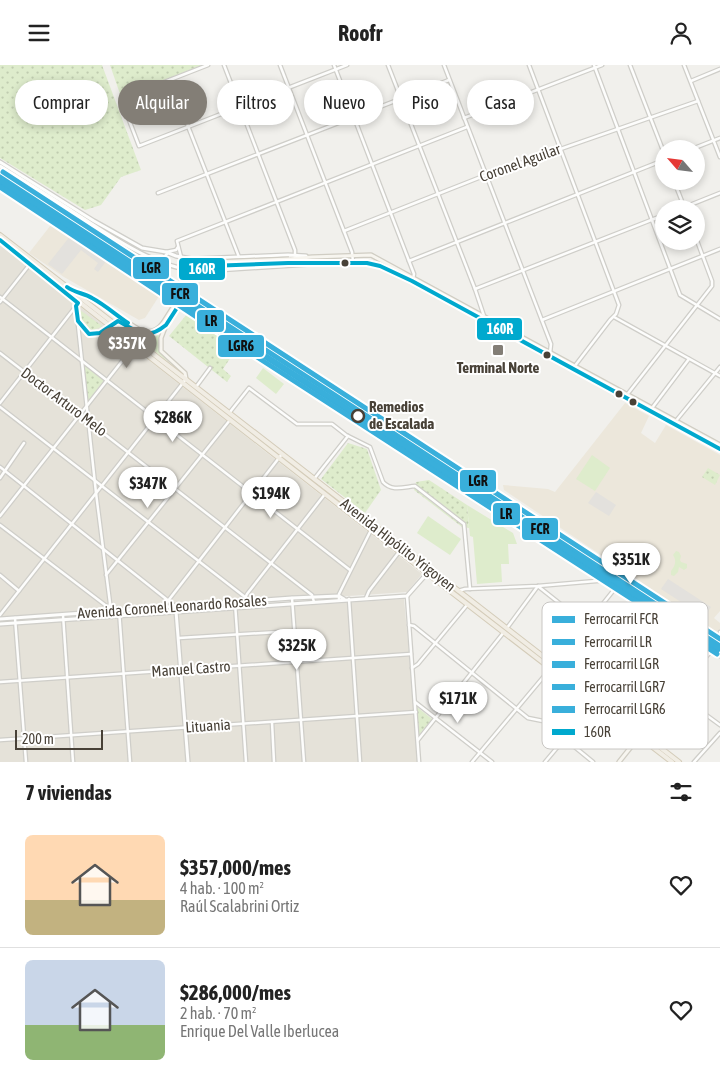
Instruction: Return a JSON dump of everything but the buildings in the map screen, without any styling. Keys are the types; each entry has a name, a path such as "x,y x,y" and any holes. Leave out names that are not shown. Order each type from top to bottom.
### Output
{"main road":[{"name":"Avenida Hipólito Yrigoyen","path":"0,235 74,292 134,346 429,571 467,604 506,630"},
{"name":"Avenida Hipólito Yrigoyen","path":"0,241 77,304 112,326 186,379 280,456 314,479 326,492 399,552 458,591 542,658"},
{"path":"186,379 185,373 162,351 161,338 166,325 205,268 288,261 312,257 370,255 720,447"},
{"path":"121,320 144,332 158,329 164,323 198,269 207,263 353,262 377,264 413,279"},
{"path":"74,292 88,296 134,331 146,335 158,332 166,325"},
{"path":"78,321 89,333 100,333 121,320"},
{"path":"626,396 652,408 675,423"},
{"path":"619,762 630,749"},
{"name":"Avenida Hipólito Yrigoyen","path":"657,749 672,762"},
{"name":"Avenida Hipólito Yrigoyen","path":"661,749 679,762"}],"street":[{"path":"208,65 121,99 139,146 217,116"},
{"path":"224,65 230,80"},
{"path":"280,65 286,80"},
{"path":"334,65 340,80"},
{"path":"294,86 347,65"},
{"path":"388,65 394,80"},
{"path":"444,65 449,80"},
{"path":"529,65 618,305 618,311 614,317 610,319 574,367"},
{"path":"464,118 594,66 602,65"},
{"path":"630,65 659,140"},
{"path":"684,65 720,157"},
{"path":"594,66 680,295 720,319"},
{"path":"691,81 720,69"},
{"path":"170,79 238,257"},
{"path":"457,100 551,344 550,354"},
{"path":"294,101 344,231 353,262"},
{"name":"Coronel Aguilar","path":"344,231 486,175 698,101"},
{"path":"247,125 295,250 295,255"},
{"path":"158,193 334,125"},
{"path":"358,125 414,274 413,279"},
{"path":"412,125 475,289 483,318"},
{"path":"164,264 164,256 176,250 177,241 467,127"},
{"path":"705,144 720,138"},
{"path":"0,164 146,249 192,259 295,255 312,257"},
{"path":"0,164 120,241 164,264 190,271 291,267 319,263"},
{"path":"409,261 655,164"},
{"path":"704,200 720,193"},
{"path":"475,289 655,219"},
{"path":"178,245 181,257"},
{"path":"542,320 720,249"},
{"path":"626,396 712,284 701,250"},
{"path":"190,271 194,267 192,259"},
{"path":"30,264 1,300 350,570"},
{"path":"0,403 77,304 88,296"},
{"path":"77,304 86,406 112,617"},
{"path":"614,317 720,376"},
{"path":"0,516 134,346"},
{"name":"Doctor Arturo Melo","path":"0,353 226,527 314,600"},
{"path":"652,408 689,359"},
{"path":"675,423 720,367"},
{"path":"196,387 210,368"},
{"path":"0,617 186,379"},
{"path":"106,575 202,455 249,388 297,424 332,424 348,436 370,447 383,482 387,486 397,489 415,486 464,524 470,589"},
{"path":"0,407 245,597"},
{"path":"314,479 348,436"},
{"path":"0,478 24,443"},
{"path":"163,613 163,608 168,601 280,456"},
{"path":"0,467 176,606 188,762"},
{"path":"244,607 245,597 326,492"},
{"path":"0,525 110,610"},
{"path":"339,598 350,570 371,530"},
{"path":"366,598 369,591 399,552"},
{"path":"419,762 407,596 429,571"},
{"path":"0,575 19,591"},
{"path":"458,591 606,580 642,602"},
{"path":"538,586 558,602"},
{"path":"417,741 506,630 538,586"},
{"path":"605,602 618,586"},
{"name":"Avenida Coronel Leonardo Rosales","path":"0,624 235,608 339,598 407,596"},
{"path":"292,598 304,762"},
{"name":"Avenida Coronel Leonardo Rosales","path":"0,617 63,615 110,610 292,598 314,600"},
{"path":"346,599 358,716 360,762"},
{"path":"235,603 246,762"},
{"path":"412,668 418,664 467,604"},
{"path":"119,610 130,762"},
{"path":"63,615 73,762"},
{"path":"15,618 26,762"},
{"path":"409,625 414,626 530,720 542,721"},
{"path":"179,639 294,631"},
{"path":"720,632 720,637"},
{"path":"708,647 720,656"},
{"path":"708,655 712,650"},
{"name":"Manuel Castro","path":"0,683 411,654"},
{"path":"472,762 542,680"},
{"path":"415,702 492,762"},
{"name":"Lituania","path":"0,741 416,713"},
{"path":"708,716 720,725"},
{"path":"272,722 274,762"},
{"path":"708,746 720,733"},
{"path":"545,762 556,749"},
{"path":"577,749 594,762"},
{"path":"694,762 706,749"}],"shaded area":[{"path":"54,221 161,293 145,318 139,320 64,277 29,253"},
{"path":"71,235 107,260 98,272 94,269 98,263 81,250 62,274 48,264"},
{"path":"0,244 422,574 407,592 0,620"},
{"path":"625,403 649,416 641,433 655,443 666,425 720,455 720,611 714,618 720,623 720,630 716,632 708,627 708,602 671,602 504,490 503,485 548,489 555,492"},
{"path":"596,492 616,505 609,516 588,503"},
{"path":"668,579 703,602 681,602 661,589"},
{"path":"404,599 419,762 0,762 0,626"}],"green space":[{"path":"0,65 102,65 108,80 15,80 15,125 108,125 108,81 118,108 118,125 124,125 141,170 121,177 101,205 85,210 0,158"},
{"path":"110,65 202,65 164,80 118,80 118,88"},
{"path":"80,310 102,326 93,330 84,325 81,320"},
{"path":"187,314 237,348 223,369 231,376 227,382 169,336"},
{"path":"120,324 139,335 148,337 159,335 159,346 162,354 175,367"},
{"path":"84,365 104,381 88,401"},
{"path":"263,368 284,384 276,394 256,378"},
{"path":"348,443 367,449 381,490 365,513 321,479"},
{"path":"592,455 610,468 595,491 576,479"},
{"path":"708,468 720,475 715,485 702,477"},
{"path":"429,480 467,505 469,528 462,527 414,490 416,482"},
{"path":"467,505 513,533 517,544 508,544 509,564 501,564 502,582 477,584 473,537 470,536"},
{"path":"428,516 461,539 450,555 417,533"},
{"path":"676,551 681,556 681,562 687,564 687,568 684,570 679,567 678,572 674,576 671,575 671,571 675,563 673,555"},
{"path":"417,707 432,719 419,735"}],"tunnel":[{"path":"708,651 720,637"}],"rail line":[{"name":"LGR","path":"3,172 663,602"},
{"name":"FCR","path":"0,177 652,602"},
{"name":"LGR7","path":"0,180 260,352 647,602"},
{"name":"LR","path":"0,184 642,602"},
{"name":"LGR6","path":"0,187 257,357 636,602"},
{"name":"LGR","path":"708,631 720,639"},
{"name":"FCR","path":"708,638 720,646"},
{"name":"LGR7","path":"708,641 720,649"},
{"name":"LR","path":"708,645 717,651"},
{"name":"LGR6","path":"708,648 717,654"}],"transit line":[{"name":"160R","path":"0,240 78,303 76,306 78,321 89,334 100,333 118,321 142,333 147,334 159,330 166,325 202,269 209,266 288,263 367,263 380,266 412,281 720,449"},
{"name":"160R","path":"67,287 89,296 128,323"}],"place":[{"name":"Terminal Norte","path":"498,350"},
{"name":"Remedios de Escalada","path":"358,416"}]}
